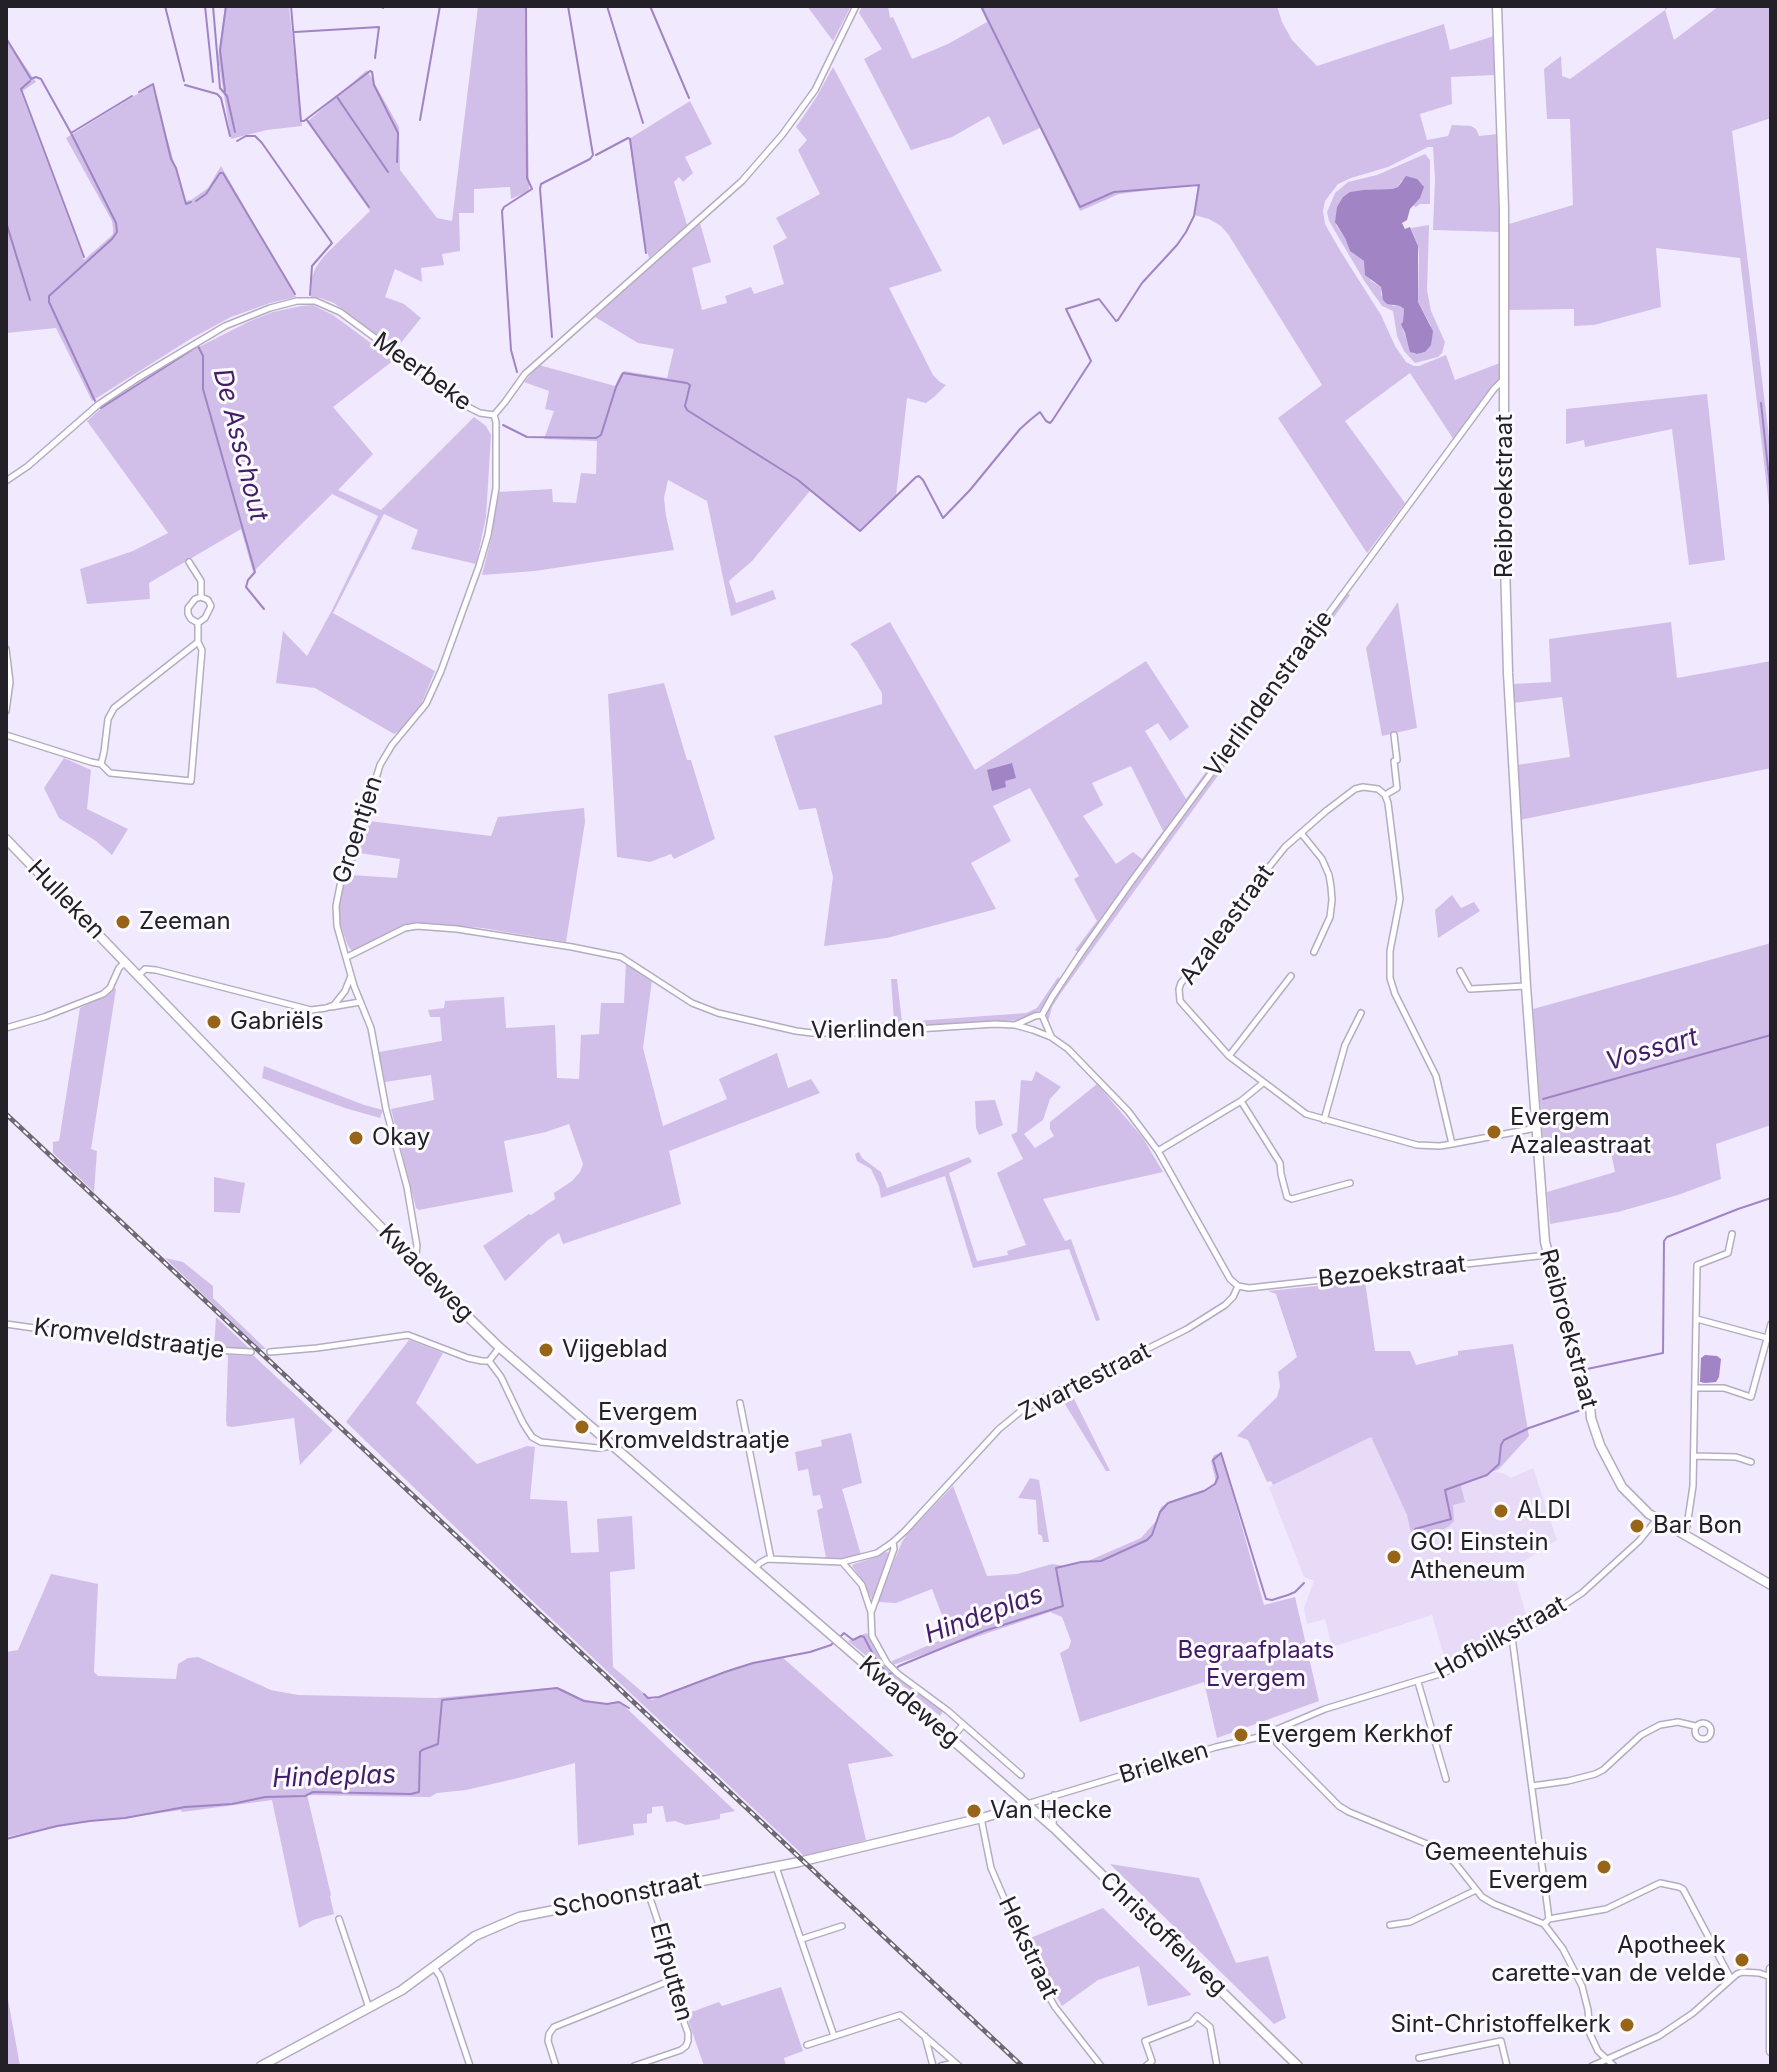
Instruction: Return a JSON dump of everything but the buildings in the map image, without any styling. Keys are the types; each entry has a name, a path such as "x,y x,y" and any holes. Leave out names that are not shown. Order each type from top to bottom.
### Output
{"street":[{"name":"Meerbeke","path":"6,481 28,466 99,404 138,378 225,326 297,301 313,300 331,307 470,408 494,415 525,374 760,161 803,110 856,6"},
{"name":"Reibroekstraat","path":"1497,6 1504,209 1504,526 1508,673 1526,986 1547,1255 1590,1405 1591,1418 1600,1445 1622,1487 1657,1519 1770,1583"},
{"name":"Vierlindenstraatje","path":"1042,1015 1131,882 1504,379"},
{"name":"Groentjen","path":"415,1262 417,1246 407,1187 386,1109 371,1028 337,926 336,897 380,765 392,745 426,704 479,566 496,488 494,415"},
{"path":"189,562 201,581 201,597"},
{"path":"6,735 101,764 110,773 191,781 202,650 198,642 198,623 188,614 188,608 201,597 208,600 211,606 205,618 198,623"},
{"path":"101,764 108,719 114,708 198,642"},
{"path":"6,649 10,682 6,711"},
{"path":"1394,735 1397,788 1385,795 1400,899 1390,951 1390,978 1436,1076 1452,1144"},
{"name":"Azaleastraat","path":"1385,795 1371,787 1355,789 1285,847 1265,872 1235,921 1181,983 1179,996 1183,1006 1229,1056 1306,1114 1417,1145 1440,1146 1536,1128"},
{"path":"1301,833 1322,859 1331,887 1330,917 1314,952"},
{"name":"Hulleken","path":"6,839 139,975"},
{"name":"Vierlinden","path":"347,957 405,928 457,929 621,957 692,1003 718,1013 796,1031 831,1034 995,1024 1015,1025 1051,1037 1068,1049 1128,1111 1158,1151 1230,1279 1238,1286"},
{"path":"6,1028 103,994 126,961"},
{"path":"139,975 145,969 156,970 301,1009 360,1002"},
{"path":"1460,971 1470,989 1526,986"},
{"name":"Kwadeweg","path":"139,975 499,1347 1026,1804"},
{"path":"326,1008 340,999 351,975"},
{"path":"1229,1056 1291,976"},
{"path":"1324,1120 1345,1045 1361,1013"},
{"path":"1015,1025 1042,1015 1051,1037"},
{"path":"1158,1151 1241,1101 1263,1083"},
{"path":"1241,1101 1280,1163 1287,1197 1292,1199 1350,1183"},
{"path":"1684,1533 1693,1486 1697,1265 1728,1253 1732,1234"},
{"name":"Bezoekstraat","path":"1238,1286 1249,1288 1547,1255"},
{"name":"Zwartestraat","path":"871,1612 894,1549 893,1542 999,1429 1045,1397 1187,1329 1225,1305 1238,1286"},
{"path":"1697,1319 1767,1338"},
{"name":"Kromveldstraatje","path":"6,1324 139,1343 251,1352"},
{"path":"1695,1388 1724,1388 1751,1397 1771,1324"},
{"path":"270,1352 408,1335 468,1358 489,1361 501,1377 523,1423 532,1437 541,1442 598,1448 613,1446"},
{"path":"489,1361 499,1347"},
{"path":"740,1403 771,1559"},
{"path":"1694,1456 1736,1457 1751,1462"},
{"name":"Hofbilkstraat","path":"1274,1731 1325,1709 1418,1682 1459,1666 1512,1637 1582,1593 1639,1541 1657,1519"},
{"path":"755,1569 760,1563 771,1559 842,1562 877,1553 893,1542"},
{"name":"Kwadeweg","path":"842,1562 862,1585 871,1612 872,1636 887,1663 1021,1775"},
{"path":"1512,1637 1547,1922 1577,1973 1586,1999 1590,2034 1598,2051 1614,2066"},
{"path":"1418,1682 1446,1779"},
{"path":"1532,1786 1595,1774 1641,1735 1660,1725 1678,1722 1695,1726"},
{"path":"951,1739 963,1725"},
{"path":"1274,1731 1277,1743 1339,1806 1444,1853 1482,1897 1494,1904 1547,1922 1606,1909 1660,1883 1683,1889 1731,1979"},
{"name":"Brielken","path":"1026,1804 1274,1731"},
{"path":"1054,1795 1054,1828"},
{"name":"Schoonstraat","path":"261,2066 402,1990 463,1943 504,1923 537,1913 776,1867 981,1818 1026,1804"},
{"name":"Christoffelweg","path":"1026,1804 1298,2066"},
{"name":"Hekstraat","path":"981,1818 991,1868 1039,1979 1055,2007 1101,2066"},
{"path":"776,1867 834,2036"},
{"path":"1390,1925 1410,1922 1476,1890"},
{"name":"Elfputten","path":"634,2066 681,2050 688,2041 665,1965 666,1946 647,1891"},
{"path":"339,1919 369,2009"},
{"path":"802,1939 842,1926"},
{"path":"434,1968 440,1976 470,2066"},
{"path":"1771,1969 1771,2051"},
{"path":"1592,2066 1659,2036 1693,2013 1742,1972 1771,1977"},
{"path":"556,2066 548,2041 554,2027 669,1981"},
{"path":"807,2045 900,2015 957,2064"},
{"path":"1146,2066 1152,2061 1145,2041 1191,2023 1197,2016 1210,2027 1217,2066"},
{"path":"925,2036 933,2066"},
{"path":"1419,2058 1501,2041 1507,2066"},
{"path":"941,2066 957,2064"}],"shaded area":[{"path":"1406,176 1417,179 1424,187 1407,220 1402,223 1405,229 1410,227 1418,246 1418,302 1433,331 1431,345 1425,352 1417,354 1410,352 1401,324 1404,309 1383,300 1381,287 1365,275 1364,261 1350,251 1335,222 1337,207 1350,192 1392,189 1398,187"},
{"path":"1012,763 1016,778 1005,781 1006,787 992,791 987,770"},
{"path":"1705,1355 1721,1359 1716,1382 1700,1382 1701,1358"},
{"name":"GO! Einstein Atheneum","path":"1371,1437 1407,1515 1413,1537 1444,1529 1453,1521 1453,1505 1461,1486 1493,1472 1511,1478 1533,1468 1557,1540 1513,1568 1528,1622 1447,1666 1432,1615 1332,1647 1325,1619 1307,1624 1304,1608 1314,1581 1304,1577 1269,1487"}],"green space":[{"path":"225,6 289,6 302,126 231,139 218,58"},
{"path":"478,6 526,6 529,191 511,199 510,187 474,189 474,213 459,213 460,251 442,254 444,265 421,268 422,282 395,269 385,297 404,304 421,318 396,349 334,303 311,297 316,267 370,211 307,122 367,70 399,127 400,170 437,218 452,221"},
{"path":"807,6 851,6 833,41"},
{"path":"862,6 888,6 890,18 893,17 912,59 948,44 987,22 980,6 1277,6 1292,40 1317,66 1444,24 1450,50 1494,36 1495,75 1451,77 1452,104 1420,114 1427,140 1448,136 1452,125 1471,126 1479,136 1498,134 1500,232 1433,230 1433,147 1338,184 1325,201 1325,224 1406,362 1419,366 1446,355 1455,380 1500,363 1500,377 1454,440 1410,373 1345,421 1405,503 1367,553 1278,418 1322,385 1228,234 1209,219 1194,215 1198,184 1119,194 1080,211 1040,128 1003,145 989,116 952,137 911,150 864,59 882,49 859,13"},
{"path":"1719,6 1771,6 1771,118 1732,131 1771,454 1771,523 1740,258 1656,248 1661,307 1594,325 1574,326 1574,309 1509,310 1509,224 1573,205 1570,119 1547,119 1544,69 1561,56 1562,76 1570,79 1665,10 1674,40"},
{"path":"6,38 36,82 21,92 84,260 113,234 112,221 66,138 152,85 185,201 208,188 221,166 296,297 231,317 92,401 56,328 6,333"},
{"path":"833,67 942,271 889,288 933,375 946,385 926,403 907,398 896,496 859,530 810,491 752,561 729,581 736,603 773,590 776,599 731,616 707,501 668,480 664,498 674,550 535,571 482,575 498,492 552,489 553,502 576,503 581,473 596,474 597,441 544,439 554,411 545,409 549,391 524,382 539,365 615,386 624,371 667,378 674,349 638,343 595,317 700,223 711,262 692,268 702,310 727,303 725,296 751,287 754,294 784,284 773,246 787,238 776,218 820,194 798,150 807,140 796,127"},
{"path":"690,101 712,144 685,157 693,173 683,182 679,177 674,182 687,225 649,258 629,139"},
{"path":"1425,154 1430,160 1430,204 1412,205 1420,198 1402,180 1398,187 1392,189 1355,191 1343,197 1336,225 1350,251 1364,261 1371,281 1381,287 1381,295 1393,306 1404,309 1403,330 1412,353 1417,354 1425,352 1431,326 1418,302 1419,255 1411,228 1429,225 1427,290 1431,311 1445,342 1438,357 1415,363 1404,351 1397,336 1393,311 1382,306 1365,282 1329,221 1327,212 1335,193 1348,182 1377,175"},
{"path":"313,305 333,315 394,360 333,407 373,454 338,490 381,510 474,417 486,426 491,435 486,517 476,564 411,549 418,530 384,514 333,613 435,671 420,707 394,734 315,688 276,683 283,631 307,656 378,516 332,494 253,572 241,529 149,583 150,599 87,604 80,569 133,551 168,533 87,421 108,402 197,348 273,312"},
{"path":"1707,394 1725,560 1689,565 1672,429 1585,447 1584,440 1566,444 1566,409"},
{"path":"1347,593 1350,595 1063,990 1052,1007 1048,1022 1045,1015 1050,1004 1082,954 1075,950 1097,921 1074,879 1079,876 1030,788 993,806 1011,841 971,863 996,909 887,938 824,946 833,877 816,808 799,810 774,736 882,704 882,693 850,644 890,622 975,770 1146,661 1189,727 1170,741 1158,723 1145,731 1186,799 1297,648 1305,652","holes":["1131,766 1163,831 1142,859 1133,852 1116,864 1083,816 1103,805 1092,783"]},
{"path":"1398,602 1417,728 1382,736 1366,648"},
{"path":"1671,622 1677,678 1771,661 1771,768 1520,820 1517,765 1570,757 1562,697 1513,703 1513,684 1551,682 1549,639"},
{"path":"664,683 715,839 674,859 671,854 650,862 617,857 608,694"},
{"path":"64,758 91,770 87,809 128,829 112,855 59,818 44,788"},
{"path":"584,808 585,822 566,942 482,928 411,923 352,951 339,921 339,899 363,819 491,836 498,817","holes":["359,853 400,859 397,878 350,875"]},
{"path":"1452,895 1461,908 1474,902 1480,911 1438,938 1435,910"},
{"path":"1771,943 1771,1125 1716,1144 1721,1179 1618,1212 1550,1224 1547,1192 1615,1172 1610,1148 1544,1154 1533,1009"},
{"path":"626,961 652,980 643,1048 663,1126 727,1099 719,1079 777,1053 788,1088 811,1079 820,1093 669,1151 681,1204 563,1244 559,1233 505,1281 483,1246 555,1199 554,1193 580,1172 583,1164 569,1124 504,1141 513,1192 419,1210 391,1109 434,1100 431,1075 385,1082 379,1052 442,1041 440,1017 430,1017 428,1010 444,1008 445,1001 504,997 506,1028 555,1025 557,1078 579,1079 581,1035 599,1034 601,1003 624,1003"},
{"path":"1058,977 1061,980 1044,1007 1020,1020 875,1029 874,1024 894,1021 891,979 897,979 902,1022 1026,1013 1037,1008"},
{"path":"113,987 116,989 91,1149 97,1151 94,1192 53,1153 53,1142 59,1141 80,1008 108,994"},
{"path":"264,1066 383,1110 380,1118 262,1078"},
{"path":"1036,1071 1061,1087 1050,1099 1043,1120 1024,1134 1035,1148 1054,1136 1050,1122 1097,1084 1143,1138 1163,1172 1043,1199 1065,1241 1071,1239 1100,1320 1096,1321 1069,1249 973,1268 945,1176 881,1198 871,1169 857,1161 855,1154 859,1152 862,1158 881,1172 887,1188 969,1157 972,1162 949,1173 977,1261 1008,1255 1007,1251 1026,1245 997,1173 1023,1159 1011,1135 1017,1132 1021,1080 1032,1081"},
{"path":"995,1100 1003,1125 979,1135 975,1101"},
{"path":"214,1177 245,1183 240,1213 214,1212"},
{"path":"165,1258 183,1262 213,1286 213,1298 266,1349 260,1349"},
{"path":"1365,1281 1375,1351 1410,1351 1416,1365 1458,1355 1458,1351 1513,1344 1529,1436 1499,1469 1461,1486 1465,1502 1453,1505 1454,1521 1449,1526 1412,1537 1407,1515 1371,1437 1273,1485 1271,1481 1267,1482 1248,1440 1237,1436 1277,1397 1280,1386 1278,1372 1297,1357 1276,1294 1268,1291"},
{"path":"216,1317 250,1349 214,1348"},
{"path":"409,1340 443,1353 416,1403 477,1464 527,1446 535,1447 530,1499 567,1501 571,1553 599,1552 597,1519 632,1516 635,1569 610,1572 613,1667 652,1700 736,1667 782,1657 894,1756 848,1764 866,1840 804,1856 346,1422"},
{"path":"228,1355 254,1356 333,1430 300,1465 294,1418 227,1426"},
{"path":"1070,1391 1110,1471 1106,1471 1060,1396"},
{"path":"851,1433 862,1483 842,1489 861,1555 826,1558 817,1510 823,1508 820,1495 813,1496 808,1469 798,1471 795,1452 822,1446 821,1440"},
{"name":"Begraafplaats Evergem","path":"1221,1453 1264,1605 1295,1597 1319,1701 1217,1738 1204,1682 1080,1722 1060,1653 1069,1648 1071,1641 1062,1617 1050,1612 893,1665 892,1661 950,1636 932,1589 896,1603 877,1602 902,1542 953,1486 987,1576 1017,1574 1052,1564 1065,1566 1088,1561 1141,1538 1156,1521 1161,1507 1212,1487 1216,1482 1211,1461 1214,1455"},
{"path":"1030,1478 1039,1480 1049,1542 1043,1542 1038,1534 1036,1500 1018,1498"},
{"path":"886,1552 889,1557 873,1602 852,1566"},
{"path":"51,1574 98,1584 94,1672 98,1676 176,1679 178,1664 198,1657 271,1690 298,1695 436,1698 549,1688 562,1689 582,1699 603,1704 619,1701 735,1811 720,1814 720,1819 686,1825 666,1822 663,1806 652,1807 652,1813 647,1814 647,1823 633,1824 634,1835 578,1845 575,1763 430,1797 307,1795 334,1914 299,1928 272,1800 88,1821 6,1837 6,1652 18,1650"},
{"path":"866,1633 890,1670 943,1711 940,1716 848,1641"},
{"path":"1110,1864 1199,1878 1236,1963 1268,1956 1286,2018 1274,2024"},
{"path":"1103,1908 1191,1995 1148,2006 1139,1966 1098,1980 1062,2006 1043,1974 1028,1939"},
{"path":"781,1987 803,2051 784,2058 786,2066 704,2066 686,2014 719,2002 722,2006"},
{"path":"7,1994 20,2066 6,2066"}],"waterway":[{"path":"165,6 184,81"},
{"path":"205,6 213,82"},
{"path":"213,6 220,88 227,96 235,132"},
{"path":"225,91 220,50 226,6"},
{"path":"291,6 301,121 370,71 398,133 397,162"},
{"path":"420,120 440,6"},
{"path":"517,372 511,350 502,211 532,189 527,178 526,6"},
{"path":"552,337 541,184 593,155 568,6"},
{"path":"607,6 643,123"},
{"path":"650,6 689,98"},
{"path":"503,425 527,437 596,438 601,435 623,373 687,383 690,385 685,406 687,410 798,480 860,531 919,476 943,518 1030,420 1040,412 1046,421 1052,421 1091,361 1066,309 1099,299 1118,320 1142,283 1186,232 1194,216 1199,185 1114,192 1080,207 981,6"},
{"path":"295,32 379,27 375,58"},
{"name":"De Asschout","path":"6,38 31,79 41,79 116,223 117,232 112,239 49,296 49,302 95,401"},
{"path":"30,81 21,89 84,257"},
{"path":"139,92 153,84 171,159 186,204 191,202"},
{"path":"185,85 217,94 221,98 230,136"},
{"path":"71,133 132,96"},
{"path":"337,97 388,172"},
{"path":"307,120 369,207"},
{"path":"237,141 246,136 255,136 262,143 332,243 312,266 310,295"},
{"path":"596,155 630,139 646,253"},
{"path":"196,201 223,173 295,294"},
{"path":"6,222 30,300"},
{"name":"De Asschout","path":"101,408 198,346 203,356 203,389 255,572 246,587 264,609"},
{"name":"Vossart","path":"1761,403 1771,496"},
{"name":"Vossart","path":"1543,1099 1771,1035"},
{"name":"Hindeplas","path":"1587,1369 1663,1353 1664,1241 1667,1237 1771,1198"},
{"name":"Hindeplas","path":"1415,1529 1451,1519 1445,1490 1487,1475 1499,1464 1504,1440 1581,1410"},
{"name":"Hindeplas","path":"840,1637 844,1633 853,1640 864,1637 877,1662 889,1675 899,1666 984,1631 1063,1606 1056,1568 1101,1561 1147,1540 1152,1535 1160,1512 1168,1503 1215,1484 1218,1477 1213,1460 1221,1453 1266,1599 1288,1595 1304,1583"},
{"name":"Hindeplas","path":"644,1694 648,1698 659,1697 753,1663 810,1652 835,1641"},
{"name":"Hindeplas","path":"6,1839 57,1826 265,1797 305,1796 313,1792 419,1792 420,1752 438,1744 442,1700 557,1688 584,1701 619,1702 629,1708"}],"railway":[{"path":"6,1114 1022,2066"}],"place":[{"name":"Zeeman","path":"123,922"},
{"name":"Gabriëls","path":"214,1022"},
{"name":"Evergem Azaleastraat","path":"1494,1132"},
{"name":"Okay","path":"356,1138"},
{"name":"Vijgeblad","path":"546,1350"},
{"name":"Evergem Kromveldstraatje","path":"582,1427"},
{"name":"ALDI","path":"1501,1511"},
{"name":"Bar Bon","path":"1637,1526"},
{"name":"GO! Einstein Atheneum","path":"1394,1557"},
{"name":"Evergem Kerkhof","path":"1241,1735"},
{"name":"Van Hecke","path":"974,1811"},
{"name":"Gemeentehuis Evergem","path":"1604,1867"},
{"name":"Apotheek carette-van de velde","path":"1742,1960"},
{"name":"Sint-Christoffelkerk","path":"1627,2025"}]}
